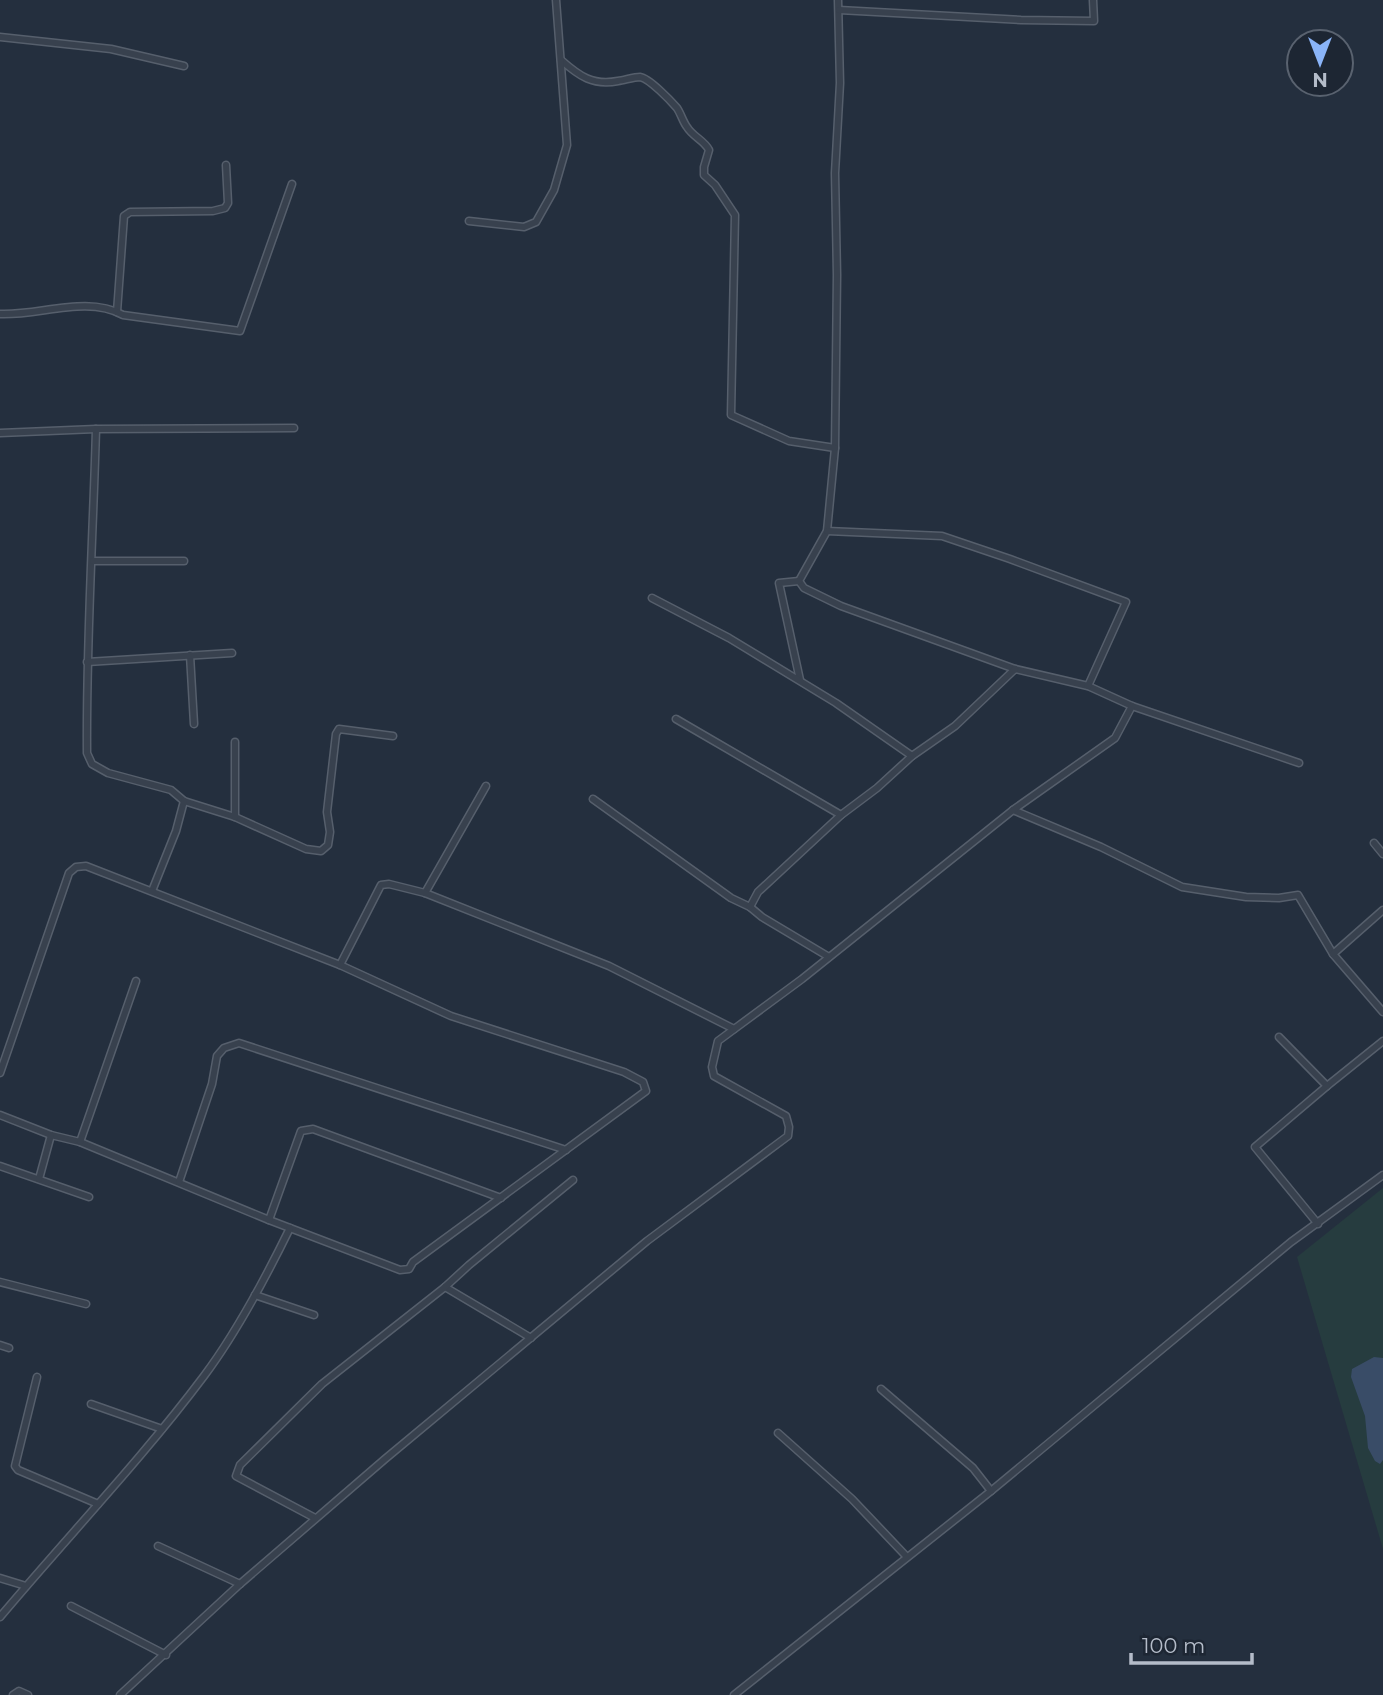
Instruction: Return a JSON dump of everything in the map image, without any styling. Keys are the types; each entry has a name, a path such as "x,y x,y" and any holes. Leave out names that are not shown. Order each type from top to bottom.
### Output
{"street":[{"path":"469,221 524,227 536,222 554,190 567,145 556,0"},
{"path":"799,581 827,531 835,448 835,173 840,83 838,0"},
{"path":"839,10 1021,20 1094,21 1093,0"},
{"path":"0,37 111,49 184,66"},
{"path":"561,60 579,76 596,82 609,83 639,77 645,79 679,110 686,127 697,139 705,142 709,150 704,175 715,185 735,215 731,415 789,441 835,448"},
{"path":"117,312 124,216 130,212 213,211 225,208 228,202 226,165"},
{"path":"0,314 16,315 72,307 110,308 123,315 240,331 292,184"},
{"path":"0,433 96,429 293,429"},
{"path":"96,429 87,662 87,753 92,764 108,774 171,790 184,801 235,817 306,849 321,851 328,845 330,832 327,812 336,734 339,729 393,736"},
{"path":"827,531 942,536 1126,602 1088,686"},
{"path":"93,561 184,561"},
{"path":"799,581 804,588 841,606 1015,669 1088,686 1132,706 1299,763"},
{"path":"799,581 779,583 800,681"},
{"path":"652,598 729,638 836,703 912,755"},
{"path":"87,662 232,653"},
{"path":"190,655 194,724"},
{"path":"750,907 758,892 841,816 877,788 912,755 955,726 1015,669"},
{"path":"121,1695 315,1518 647,1241 788,1136 786,1116 714,1076 712,1067 718,1041 802,979 1013,810 1115,738 1132,706"},
{"path":"676,719 841,816"},
{"path":"234,743 235,817"},
{"path":"425,893 486,786"},
{"path":"593,799 731,898 829,957"},
{"path":"152,891 176,831 184,801"},
{"path":"1013,810 1101,847 1182,887 1246,897 1279,898 1298,895 1334,954 1383,1012"},
{"path":"1374,843 1383,854"},
{"path":"0,1073 69,873 76,867 86,866 340,965 451,1016 624,1072 643,1082 646,1091 413,1262 408,1269 400,1270 289,1228 80,1142 51,1135 0,1115"},
{"path":"340,965 381,885 389,884 425,893 608,966 734,1029"},
{"path":"1334,954 1383,910"},
{"path":"80,1142 136,981"},
{"path":"1279,1037 1327,1086"},
{"path":"1318,1224 1255,1147 1383,1041"},
{"path":"179,1182 212,1084 217,1056 224,1048 239,1043 566,1150"},
{"path":"270,1220 301,1131 313,1129 501,1198"},
{"path":"39,1179 51,1135"},
{"path":"0,1166 89,1197"},
{"path":"734,1695 991,1491 1292,1242 1383,1175"},
{"path":"315,1518 236,1476 240,1465 322,1384 445,1287 573,1180"},
{"path":"0,1617 99,1504 206,1374 255,1295 289,1228"},
{"path":"0,1282 86,1304"},
{"path":"445,1287 531,1338"},
{"path":"255,1295 314,1315"},
{"path":"0,1345 9,1348"},
{"path":"37,1377 15,1466 18,1470 99,1504"},
{"path":"881,1389 973,1468 991,1491"},
{"path":"91,1404 162,1429"},
{"path":"778,1433 852,1499 907,1557"},
{"path":"158,1546 240,1584"},
{"path":"0,1578 26,1586"},
{"path":"71,1606 166,1655"},
{"path":"13,1695 19,1691 28,1695"}],"green space":[{"path":"1383,1188 1383,1549 1297,1257"}],"water":[{"path":"1374,1357 1383,1358 1383,1460 1380,1464 1375,1461 1368,1448 1365,1416 1351,1377 1352,1369"}]}
